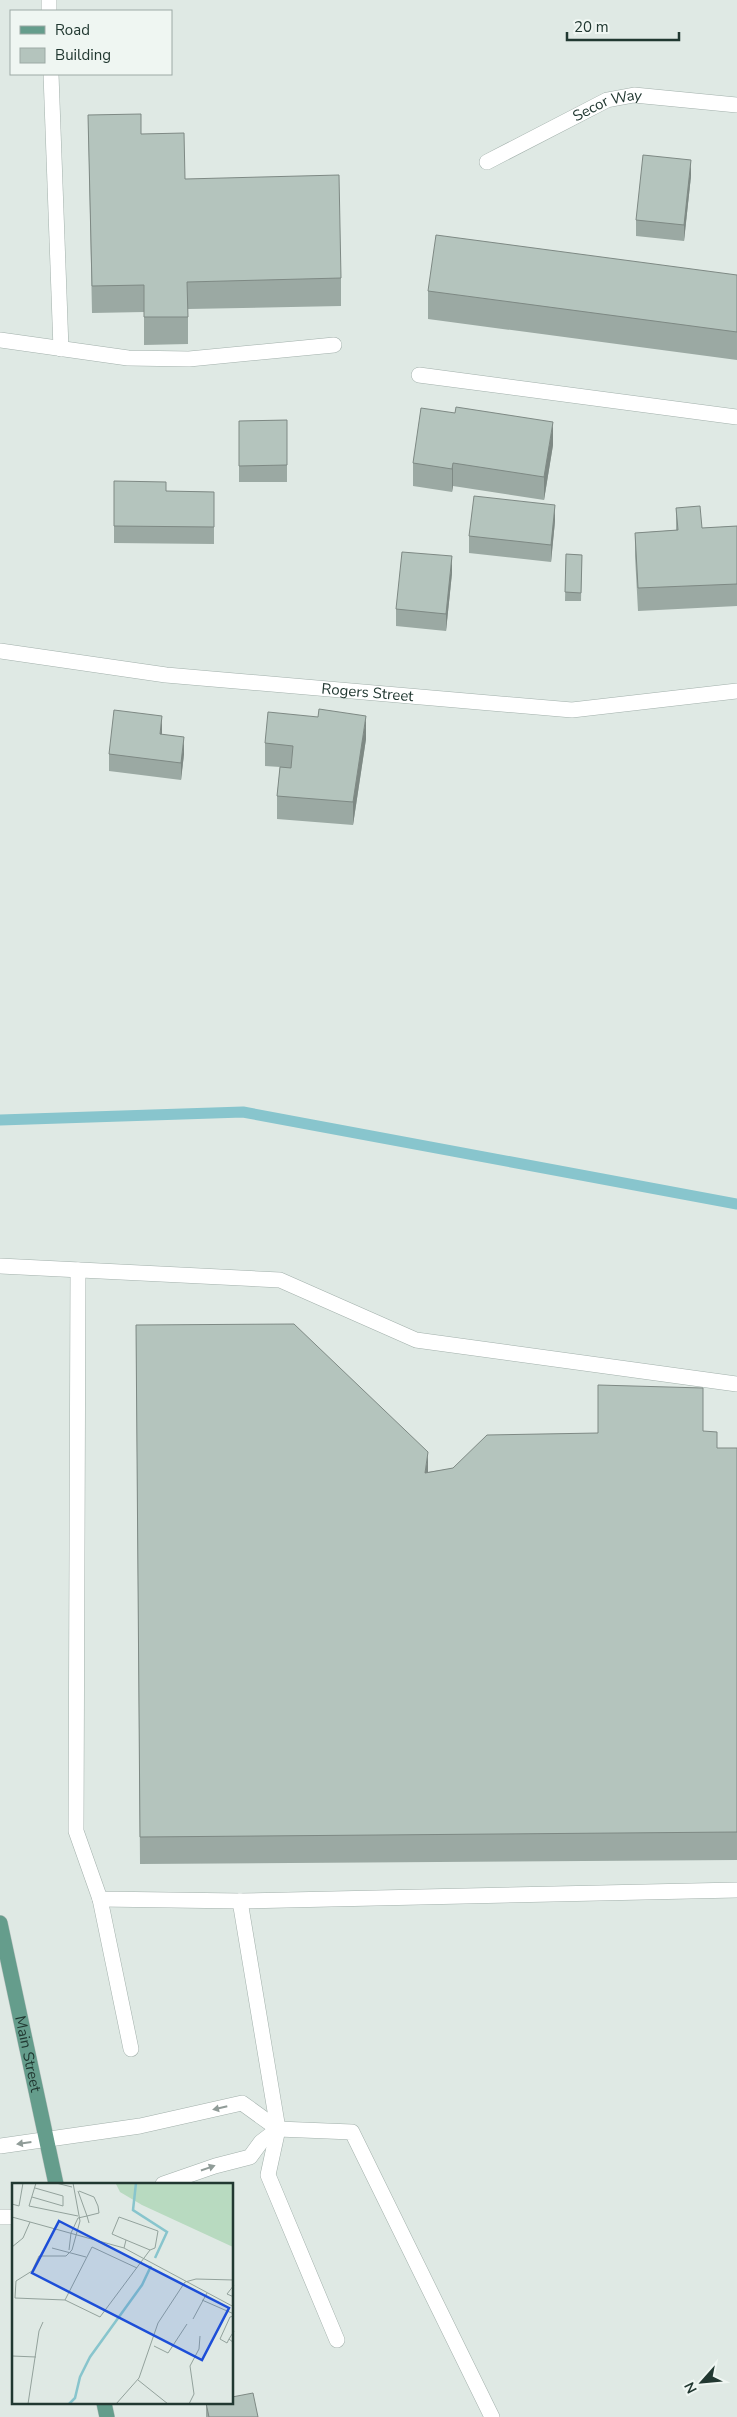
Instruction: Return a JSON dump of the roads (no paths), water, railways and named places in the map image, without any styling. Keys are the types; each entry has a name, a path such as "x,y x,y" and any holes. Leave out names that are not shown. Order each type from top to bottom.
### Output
{"main road":[{"name":"Main Street","path":"0,1923 56,2183"},
{"path":"104,2404 107,2417"}],"street":[{"path":"51,75 61,349"},
{"name":"Secor Way","path":"487,162 607,100 634,95 737,105"},
{"path":"0,340 128,358 189,359 334,345"},
{"path":"420,375 737,417"},
{"name":"Rogers Street","path":"0,651 166,675 572,710 737,691"},
{"path":"0,1266 280,1280 416,1340 737,1384"},
{"path":"78,1270 76,1831 100,1899 131,2049"},
{"path":"100,1899 240,1901 737,1890"},
{"path":"240,1901 278,2129 268,2175 337,2340"},
{"path":"0,2146 140,2126 242,2103 278,2129 352,2132 492,2417"},
{"path":"165,2183 215,2166 250,2157 261,2142 278,2129"}],"waterway":[{"path":"0,1120 243,1112 737,1204"}]}
